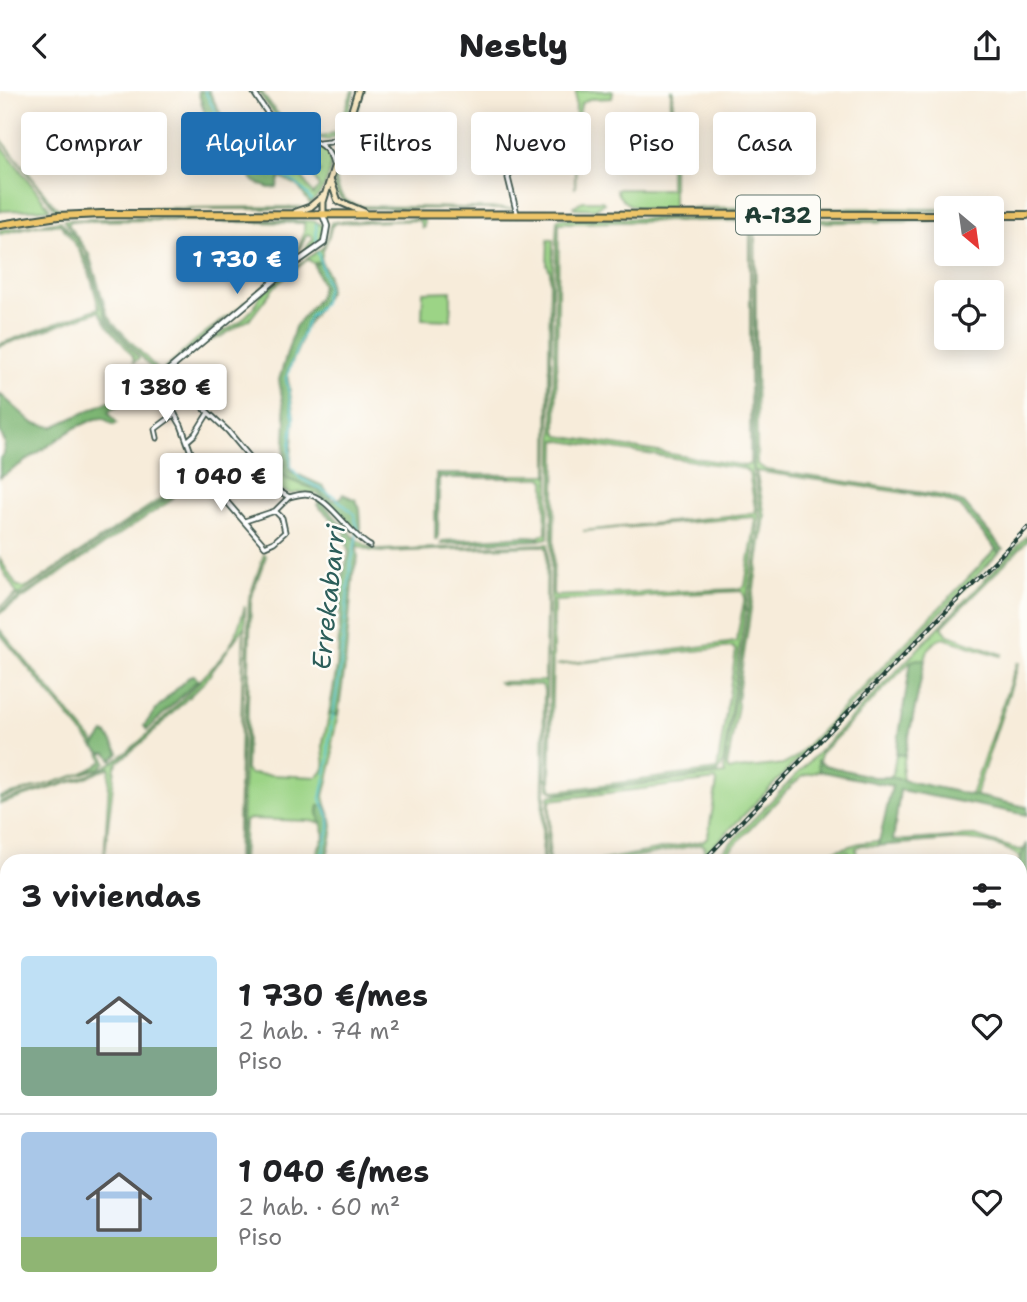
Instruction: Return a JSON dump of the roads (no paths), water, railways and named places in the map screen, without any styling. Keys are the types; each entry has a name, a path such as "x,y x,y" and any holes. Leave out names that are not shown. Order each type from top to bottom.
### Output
{"main road":[{"path":"351,112 358,91"},
{"path":"323,215 325,193 335,163"},
{"path":"330,177 333,193 338,201 352,209 370,214"},
{"path":"287,215 310,207 325,193"},
{"path":"323,202 338,201"},
{"name":"A-132","path":"0,225 102,213 934,215"},
{"path":"1004,215 1027,215"}],"street":[{"path":"253,91 275,122 287,131 335,148"},
{"path":"326,145 335,140"},
{"path":"326,145 334,167"},
{"path":"510,175 508,179 517,214"},
{"path":"275,511 282,518 285,532 265,546 196,466 158,379 294,264 324,243 327,226 323,215"},
{"path":"167,401 195,400 228,431 276,490 289,497"},
{"path":"187,441 195,434 208,413"},
{"path":"157,438 155,429 175,414"},
{"path":"245,521 275,511 289,497 305,494 314,496 337,515 361,541 370,546"}],"waterway":[{"name":"Errekabarri","path":"205,91 226,127 246,151 299,186 311,200"},
{"name":"Errekabarri","path":"316,224 317,245"},
{"name":"Errekabarri","path":"318,253 327,286 323,303 309,317 286,378 294,419 290,447 291,467 300,478 335,497 354,514 358,530 350,569 340,672 321,799 329,818 323,854"}],"railway":[{"path":"710,854 1027,528"}]}
